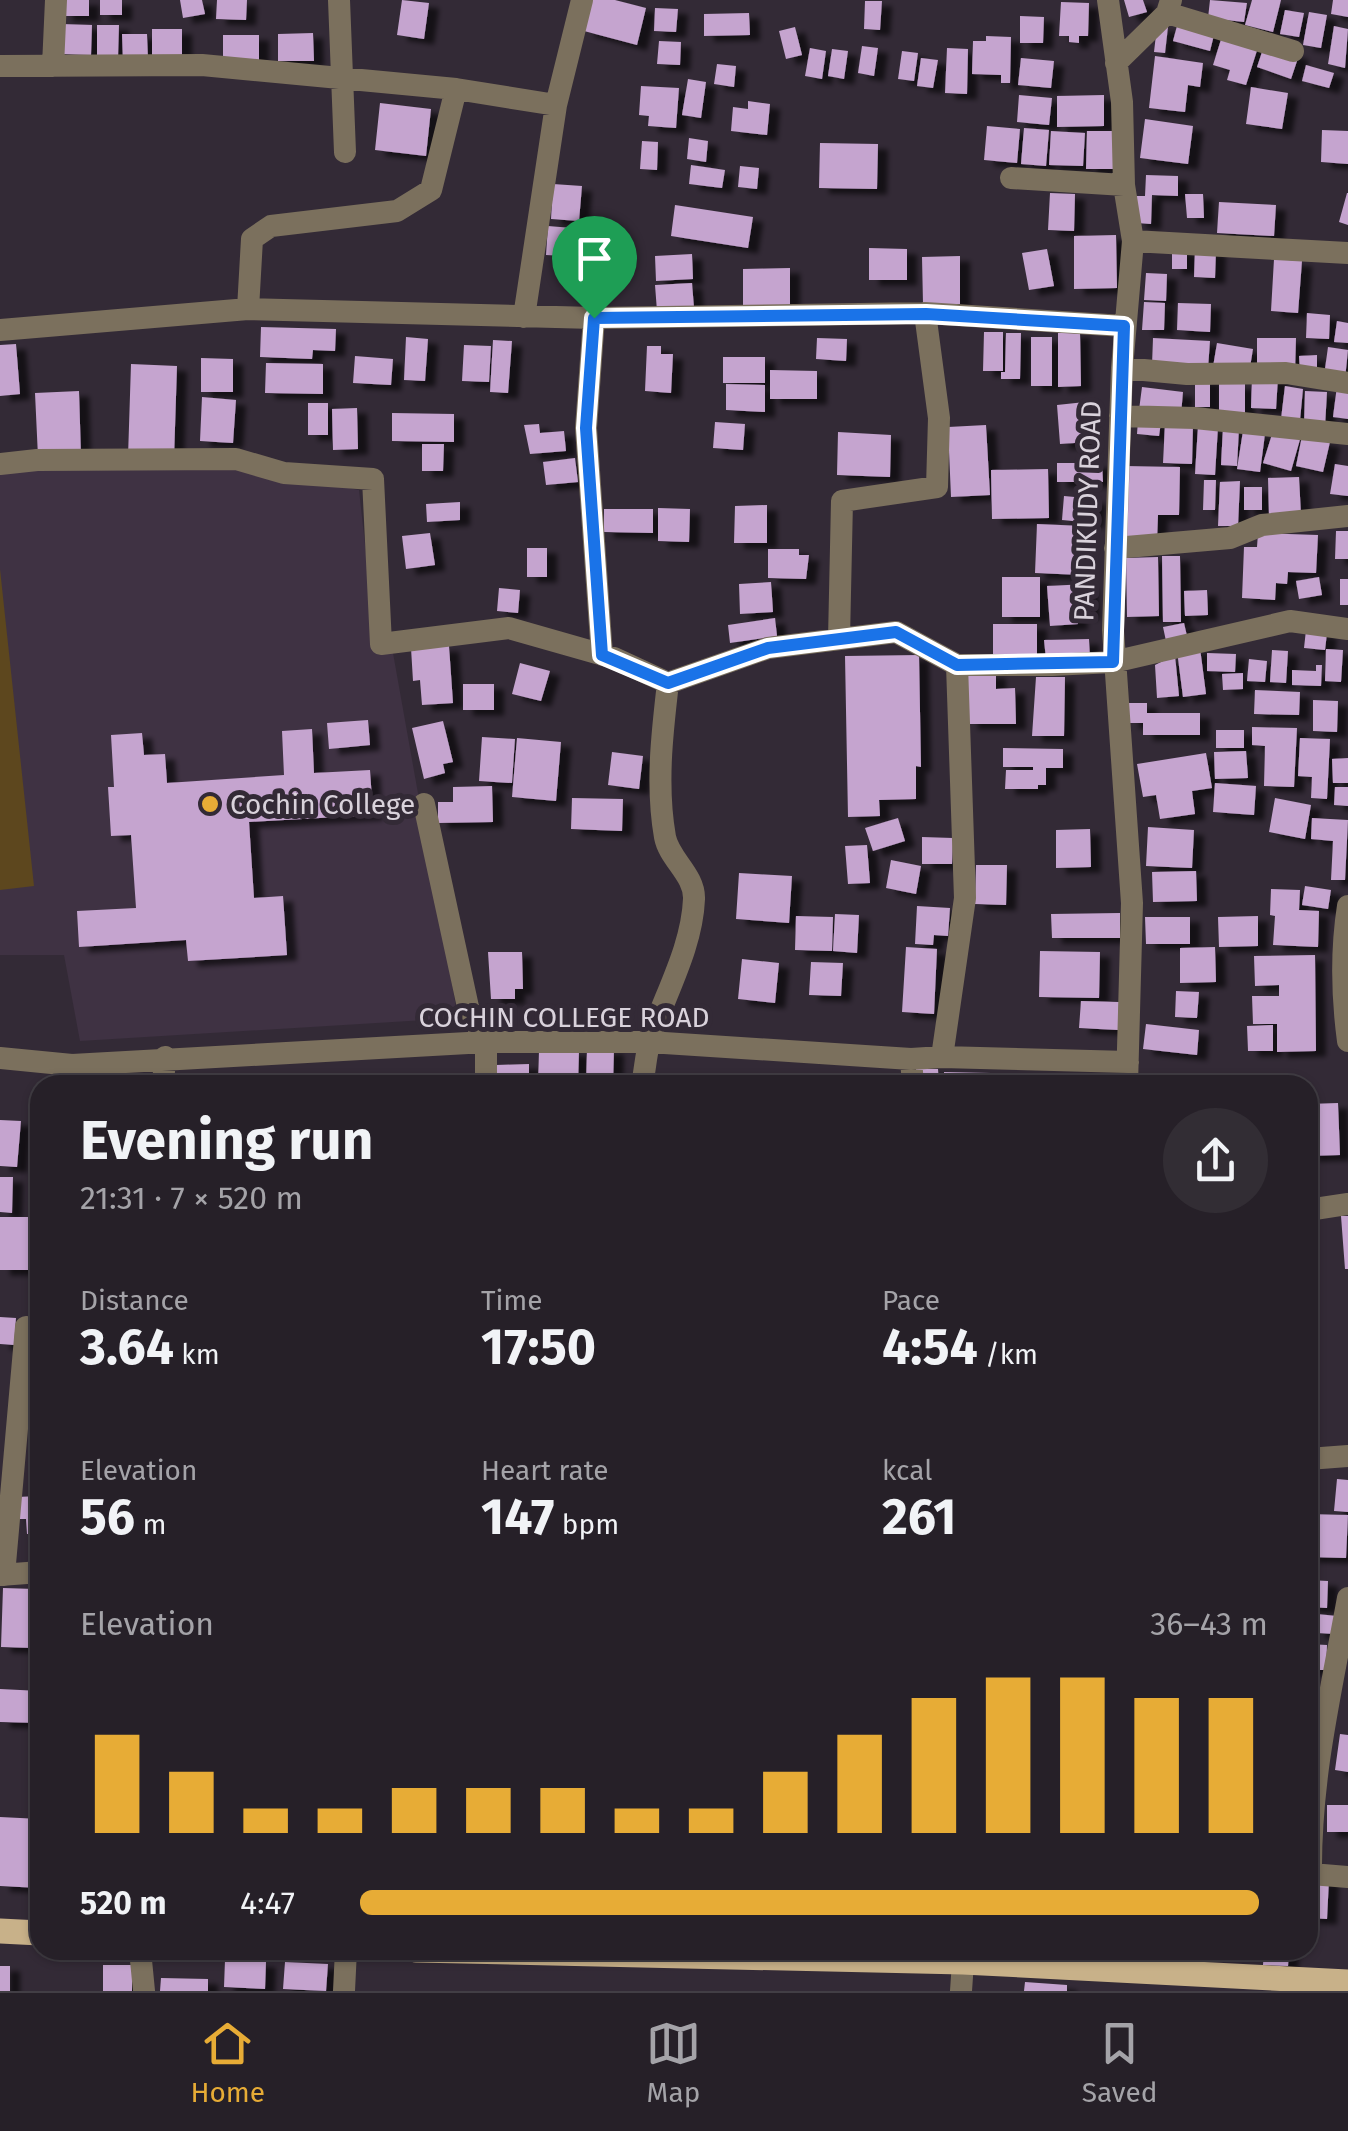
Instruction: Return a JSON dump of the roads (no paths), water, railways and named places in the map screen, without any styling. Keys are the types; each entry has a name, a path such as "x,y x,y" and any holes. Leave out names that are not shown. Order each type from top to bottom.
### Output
{"main road":[{"path":"0,1932 30,1934"},
{"path":"900,1960 1020,1960"},
{"path":"1093,1960 1281,1985 1348,1982"}],"street":[{"path":"53,66 56,0"},
{"path":"339,0 345,152"},
{"path":"524,317 556,105 582,0"},
{"name":"PANDIKUDY ROAD","path":"1108,0 1122,102 1124,185 1133,241 1122,368 1113,662 1132,903 1128,1074"},
{"path":"1116,63 1169,6 1292,51"},
{"path":"0,66 202,65 456,88 556,105"},
{"path":"248,309 252,239 271,226 397,211 432,190 456,88"},
{"path":"1011,178 1124,185"},
{"path":"1133,241 1348,253"},
{"path":"0,330 248,309 594,318 926,314 1124,326"},
{"path":"839,639 842,500 937,488 938,418 926,314"},
{"path":"594,318 586,428 602,655"},
{"path":"1122,368 1187,374 1286,373 1348,383"},
{"path":"1120,416 1195,418 1348,434"},
{"path":"0,464 37,460 236,459 284,473 373,480 382,644 509,628 602,655 668,683 768,648 896,632 957,665 1113,662 1290,621 1348,629"},
{"path":"1115,548 1230,538 1262,525 1348,516"},
{"path":"942,1056 965,898 957,665"},
{"path":"644,1075 649,1042 680,964 695,896 684,866 666,843 661,796 668,683"},
{"path":"424,804 468,1006 486,1042 486,1075"},
{"path":"1348,906 1344,1008 1348,1041"},
{"name":"COCHIN COLLEGE ROAD","path":"0,1058 72,1065 486,1042 649,1042 911,1059 942,1056 1128,1074"},
{"path":"163,1075 164,1058"},
{"path":"911,1059 912,1075"},
{"path":"1318,1208 1348,1204"},
{"path":"26,1327 2,1575 30,1573"},
{"path":"1318,1458 1348,1456"},
{"path":"1318,1748 1338,1715 1348,1598"},
{"path":"1318,1874 1348,1876"},
{"path":"141,1960 144,1991"},
{"path":"344,1991 346,1960"},
{"path":"961,1991 962,1962"}],"place":[{"name":"Cochin College","path":"210,804"}]}
